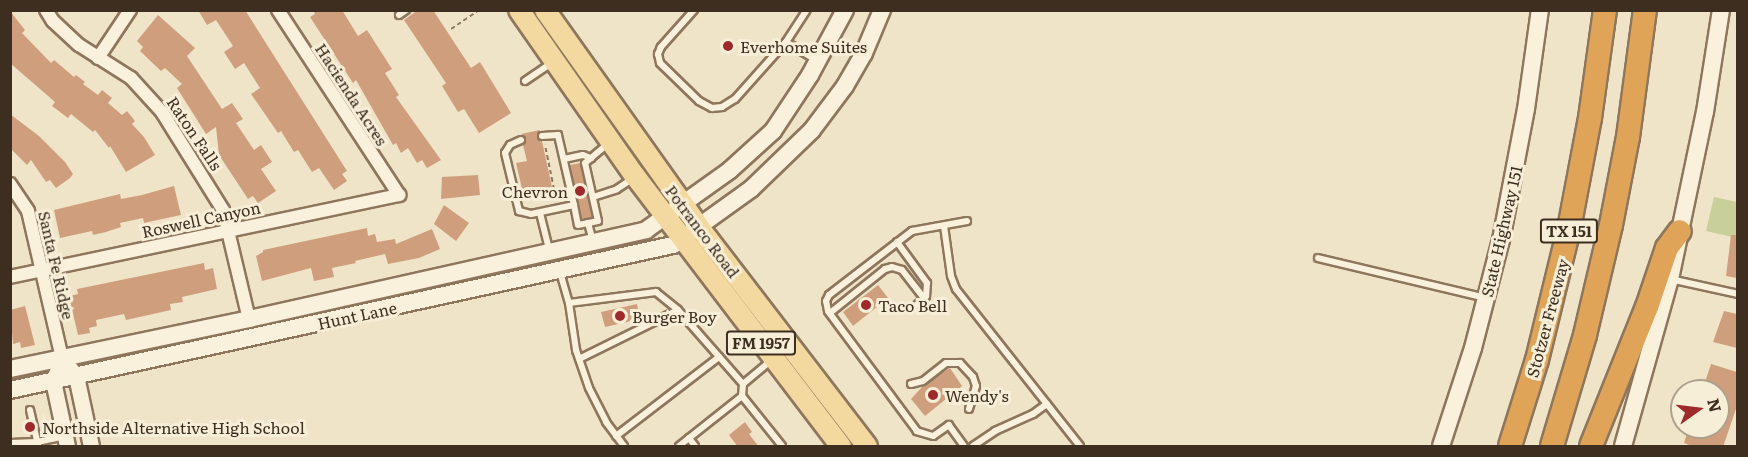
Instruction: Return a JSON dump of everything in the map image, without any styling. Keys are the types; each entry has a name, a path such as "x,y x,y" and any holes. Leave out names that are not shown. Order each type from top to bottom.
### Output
{"highway":[{"name":"Stotzer Freeway","path":"1510,447 1537,360 1569,229 1590,118 1605,10"},
{"name":"TX 151","path":"1552,447 1585,335 1611,225 1628,137 1645,10"},
{"path":"1591,447 1647,307 1667,248 1680,231"}],"main road":[{"name":"Potranco Road","path":"519,10 635,176 841,447"},
{"path":"536,10 557,29"},
{"name":"Potranco Road","path":"545,10 699,227 867,447"},
{"name":"Hunt Lane","path":"10,369 249,319 642,231 666,217 740,162 769,135 787,112 818,62 845,10"},
{"name":"Hunt Lane","path":"10,390 654,251 682,239 768,175 812,130 845,86 864,53 882,10"},
{"name":"State Highway 151","path":"1441,447 1486,298 1515,174 1540,10"},
{"path":"1623,447 1670,279 1721,10"},
{"path":"554,62 573,50"},
{"path":"432,298 439,288 514,271 516,260"},
{"path":"813,411 835,423 853,447"}],"street":[{"name":"Raton Falls","path":"46,10 66,35 131,78 162,112 214,192 229,230 249,319"},
{"path":"98,58 130,10"},
{"name":"Hacienda Acres","path":"278,10 399,195"},
{"name":"Santa Fe Ridge","path":"10,184 28,212 62,358"},
{"name":"Roswell Canyon","path":"10,277 399,195"},
{"path":"62,358 76,376 90,439 66,441 53,381 62,358"}],"lane":[{"path":"399,15 406,10"},
{"path":"694,10 661,46 658,54 660,63 699,101 712,108 722,107 735,99 786,42 807,10"},
{"path":"786,42 818,62"},
{"path":"525,81 554,62"},
{"path":"542,135 558,135 578,225 598,221 585,163 611,141"},
{"path":"521,140 510,145 506,153 515,205 522,213 540,213 574,205"},
{"path":"564,159 583,155 591,158"},
{"path":"593,197 617,189 635,176"},
{"path":"540,213 549,253"},
{"path":"964,447 950,425 933,436 917,431 826,307 829,295 912,231 967,221"},
{"path":"588,223 593,243"},
{"path":"944,226 951,276 956,289 1080,447"},
{"path":"897,242 925,277 927,289 924,298 917,305"},
{"path":"1318,258 1486,298"},
{"path":"830,313 885,269 892,267 902,270 924,298"},
{"path":"560,271 569,303 579,359 589,388 624,447"},
{"path":"1670,279 1737,294"},
{"path":"569,303 650,291 659,294 678,310 743,384"},
{"path":"579,359 678,310"},
{"path":"616,436 719,357"},
{"path":"679,447 741,396 743,384 773,359"},
{"path":"911,384 923,381 946,363 960,363 973,377 976,386 969,409"},
{"path":"741,396 782,447"},
{"path":"973,447 995,431 1033,414 1047,404"},
{"path":"30,410 38,444"},
{"path":"689,438 695,447"},
{"path":"10,443 38,444 66,441"}],"path":[{"path":"451,29 479,10"},
{"path":"521,197 554,189 542,135"}],"green space":[{"path":"1714,197 1737,202 1737,238 1706,231"}],"building":[{"path":"198,10 245,10 347,171 342,174 347,181 334,190 319,168 312,172 298,150 294,152 281,131 278,133 251,94 260,88 244,63 235,69 224,52 233,46 216,20 207,25"},
{"path":"313,10 342,10 358,36 367,30 392,69 385,73 399,95 396,97 441,160 427,168 422,160 417,163 408,148 401,153 396,143 393,145 356,80 353,83 310,17 315,14"},
{"path":"418,10 433,10 471,68 480,62 511,113 479,133 464,109 458,112 442,86 446,83 404,20"},
{"path":"10,11 25,30 22,33 51,63 54,60 74,77 76,75 85,82 83,84 98,95 102,90 112,98 108,103 122,115 127,111 135,121 132,124 144,137 155,155 126,172 110,146 109,148 95,130 93,132 71,114 68,118 52,106 55,102 10,63"},
{"path":"158,15 195,48 187,56 222,109 232,103 243,119 236,123 254,150 261,145 272,162 261,169 276,191 258,203 253,196 248,199 219,155 216,127 206,134 177,88 182,84 165,68 161,71 140,51 143,47 137,41"},
{"path":"10,114 39,136 65,162 73,174 70,178 56,188 50,180 46,182 31,160 27,165 10,148"},
{"path":"540,130 537,137 542,141 552,187 523,193 516,163 527,161 523,145 526,138 521,134"},
{"name":"Chevron","path":"580,163 592,217 582,219 570,165"},
{"path":"478,175 480,195 441,199 442,177"},
{"path":"174,186 181,215 144,223 143,218 120,223 121,227 106,232 93,235 92,231 60,238 54,210 120,194 121,199"},
{"path":"444,205 469,223 456,241 434,224"},
{"path":"367,228 368,236 375,234 377,242 395,239 396,244 432,229 440,249 419,258 388,264 385,254 355,261 356,263 332,268 334,277 314,281 311,268 262,281 256,256 263,250"},
{"path":"1731,235 1737,235 1737,278 1726,276"},
{"path":"204,263 205,270 213,268 217,289 182,297 183,302 170,304 171,310 126,320 124,314 96,320 97,326 89,328 90,333 78,335 69,296 78,294 77,289"},
{"name":"Taco Bell","path":"878,285 888,298 853,326 843,312"},
{"name":"Burger Boy","path":"637,304 640,319 605,327 601,312"},
{"path":"25,306 35,345 21,348 20,342 13,344 10,310"},
{"path":"1724,311 1737,314 1737,348 1713,342"},
{"path":"1711,364 1737,372 1737,406 1730,426 1730,379 1706,379"},
{"name":"Wendy's","path":"950,368 962,386 925,416 911,399 923,386"},
{"path":"745,422 752,432 749,434 759,447 738,447 729,435"},
{"path":"1685,439 1726,439 1723,447 1694,447 1684,443"}],"place":[{"name":"Everhome Suites","path":"728,46"},
{"name":"Chevron","path":"580,191"},
{"name":"Taco Bell","path":"866,305"},
{"name":"Burger Boy","path":"620,316"},
{"name":"Wendy's","path":"933,395"},
{"name":"Northside Alternative High School","path":"30,427"}]}
